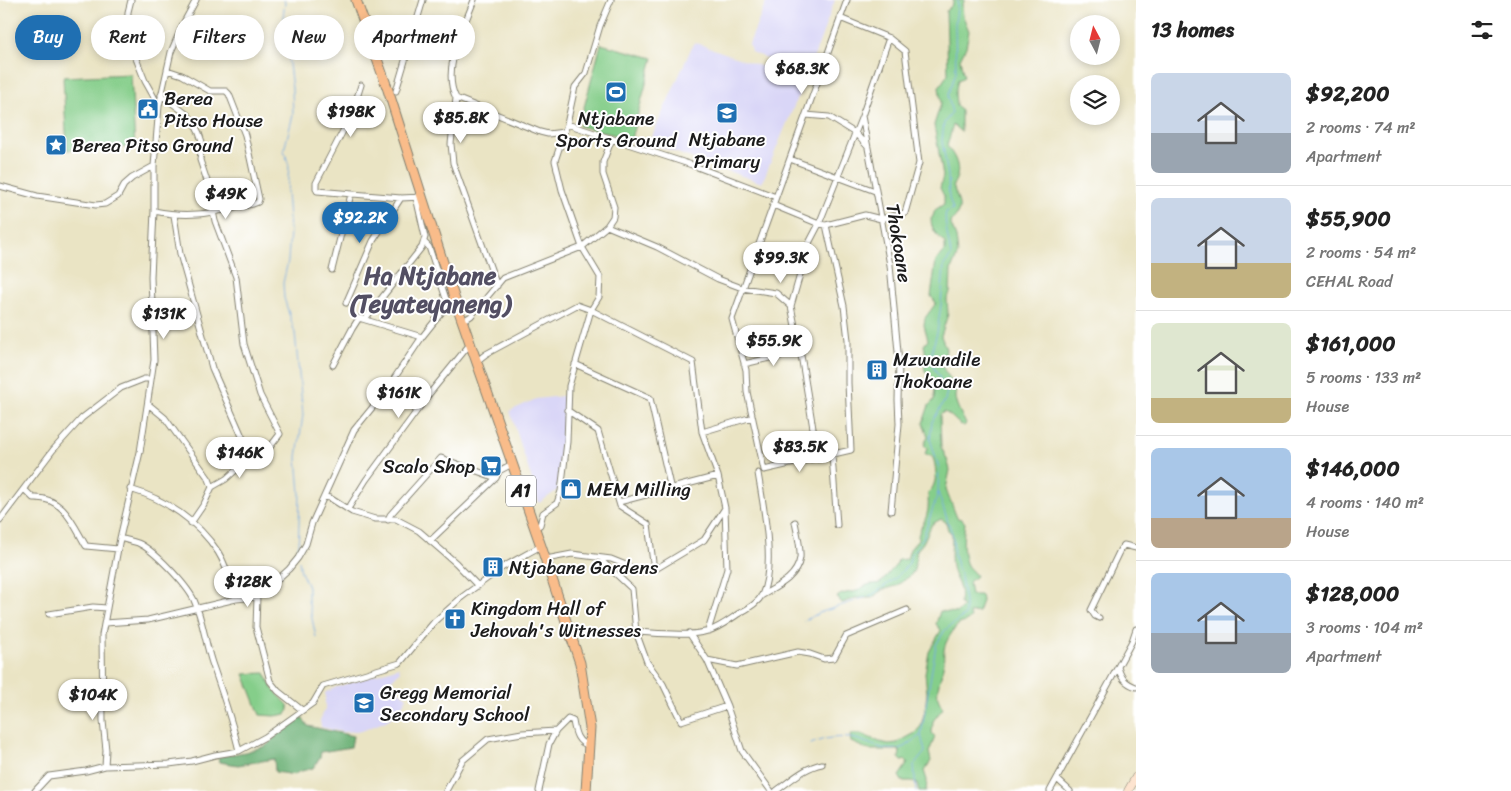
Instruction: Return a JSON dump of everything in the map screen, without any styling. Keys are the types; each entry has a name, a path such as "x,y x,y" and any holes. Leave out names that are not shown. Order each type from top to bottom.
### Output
{"main road":[{"name":"A1","path":"356,0 388,90 419,197 534,528 542,546 580,663 587,702 590,746 586,791"},
{"path":"1128,791 1136,777"}],"street":[{"path":"131,0 128,12 127,40 145,82 159,106"},
{"path":"105,766 102,634 130,489 140,452 154,360 151,277 154,166 159,106 171,52 196,0"},
{"path":"396,91 422,0"},
{"path":"474,0 452,64 451,83 456,98 450,144 452,163 497,286"},
{"path":"534,528 540,525 543,513 557,502 561,491 567,442 569,386 591,310 599,296 600,277 582,247 562,190 555,161 567,124 575,88 586,73 600,26 611,0"},
{"path":"761,596 768,559 761,472 744,364 732,319 846,0"},
{"path":"773,205 818,224 826,225 866,216 881,220 905,213 919,163 905,51 889,38 840,18"},
{"name":"Thokoane","path":"889,38 862,116 890,265 899,363 899,424 891,511"},
{"path":"154,211 194,216 252,204 258,202 259,199 246,135 226,91 210,91 182,75 167,70"},
{"path":"361,85 354,108 316,185 317,191 401,198 419,197 424,242 420,251 365,319"},
{"path":"161,95 193,120 202,142 200,160 207,181 213,213 236,277 242,332 255,382 280,434 270,446 226,479 212,487 204,504 191,522"},
{"path":"456,98 540,132 548,134 564,132"},
{"path":"806,115 829,117 855,133 867,146"},
{"path":"818,459 791,306 809,242 838,177 862,116"},
{"path":"567,124 692,164 776,197"},
{"path":"463,321 471,316 509,275 532,268 582,247 607,226 613,217 614,207 603,174 603,162 612,139"},
{"path":"790,159 876,191"},
{"path":"0,186 38,196 96,205 105,204 118,196 124,185 132,178 154,166"},
{"path":"332,270 351,194"},
{"path":"346,304 373,241 401,198"},
{"path":"174,215 180,254 212,368 252,459"},
{"path":"761,472 851,450 848,340 844,306 826,225"},
{"path":"607,226 658,247 718,279 742,288 776,293 791,306"},
{"path":"424,242 429,248 448,305"},
{"path":"302,710 278,691 270,681 256,627 257,597 264,588 289,569 298,558 306,544 312,523 354,430 385,392 422,338 454,297"},
{"path":"477,361 486,354 577,305 591,310 693,362 702,432 718,476 725,508 727,569 708,631"},
{"path":"333,365 359,318 422,338"},
{"path":"348,509 366,480 430,393 470,344"},
{"path":"744,364 800,351"},
{"path":"575,364 650,398 670,490"},
{"path":"0,520 52,450 82,418 121,388 144,379 150,379"},
{"path":"148,404 165,418 209,479 212,487"},
{"path":"567,410 598,431 620,506 648,524 654,570"},
{"path":"702,432 752,418"},
{"path":"832,455 837,525"},
{"path":"388,520 390,515 441,458 496,478"},
{"path":"430,541 496,478 499,471 512,464"},
{"path":"619,502 718,476"},
{"path":"24,489 32,498 39,497 55,502 63,509 86,546 118,549"},
{"path":"130,489 146,494 173,507 207,537 218,553 229,575 236,599"},
{"path":"324,497 330,498 361,515 388,520 396,519 419,531 456,563 478,586"},
{"path":"546,559 572,554 611,560 641,571 654,570 704,540 725,508"},
{"path":"636,632 687,634 708,631 746,610 761,596 786,582 796,569 800,558 795,522"},
{"path":"120,538 139,543 166,564 193,600 233,726 239,751"},
{"path":"1099,618 1091,610 1120,550 1124,545 1136,548"},
{"path":"35,791 49,776 86,771 105,766 176,763 239,751 265,738 312,703 323,686 400,663 434,622 462,598 503,567 542,546"},
{"path":"602,558 603,562 632,589 636,632 647,662 663,684 681,721 727,706"},
{"path":"105,623 148,620 197,610 236,599 257,597"},
{"path":"49,614 93,607 108,608"},
{"path":"707,660 737,666 798,652 824,659 834,658 846,636 908,610"},
{"path":"1050,791 1058,780 1132,641 1136,629"},
{"path":"689,633 707,660 727,706 742,751 771,791"},
{"path":"1118,667 1120,676 1126,683 1136,687"},
{"path":"539,791 549,744 556,731 568,720 573,721 578,739 583,744 590,746"},
{"path":"446,791 462,762 488,738 556,731"},
{"path":"776,791 799,774 822,764"},
{"path":"1058,780 1070,791"}],"shaded area":[{"path":"767,0 835,0 809,70 802,72 751,52 749,44"},
{"name":"Ntjabane Primary","path":"694,42 804,82 762,183 649,143"},
{"path":"563,396 567,399 559,489 539,503 510,411 536,399"},
{"name":"Gregg Memorial Secondary School","path":"399,667 400,672 391,680 395,688 407,697 398,713 386,721 362,731 342,732 321,727 320,720 325,710 325,693 334,688"}],"green space":[{"path":"953,0 965,0 962,4 963,16 969,31 966,47 960,59 964,77 958,80 955,93 956,105 961,111 961,132 953,125 947,146 956,160 958,170 953,185 959,209 950,222 956,237 958,254 951,270 950,293 947,299 948,314 941,336 946,349 941,364 955,388 955,398 966,424 964,426 961,425 944,412 940,415 941,447 950,470 946,489 957,518 962,519 965,523 963,543 966,563 976,576 969,582 971,595 981,595 982,601 978,612 969,613 971,617 958,625 946,643 938,688 938,697 943,708 933,721 932,733 935,737 929,752 931,761 924,771 927,780 926,791 919,791 917,784 912,781 902,781 899,776 908,763 906,760 902,761 899,758 900,752 898,750 869,750 851,742 850,734 861,734 889,744 897,743 915,733 921,726 927,693 925,673 929,652 941,630 936,624 940,611 957,613 963,607 960,603 960,591 952,567 952,534 948,530 946,522 941,519 932,524 923,543 917,550 914,570 910,576 896,586 882,590 872,598 855,598 842,603 837,597 844,593 855,592 867,585 879,583 898,560 907,559 910,549 918,540 928,511 928,493 935,480 934,460 932,456 925,454 927,448 924,445 928,436 923,423 929,405 934,400 935,386 933,379 925,371 924,362 926,356 924,345 928,340 924,325 925,318 936,303 931,296 936,261 945,251 945,243 935,232 931,219 935,210 944,204 944,196 940,188 943,176 934,125 941,103 939,87 948,74 946,11 953,4"},
{"name":"Ntjabane Sports Ground","path":"601,44 653,58 631,139 579,126"},
{"path":"131,74 135,147 67,150 63,77"},
{"path":"265,673 272,688 288,705 289,710 286,714 275,716 260,715 244,674"},
{"path":"302,717 308,726 353,736 351,747 321,752 313,768 298,772 295,775 275,772 274,759 238,765 219,762 218,757 266,746 286,726"}],"waterway":[{"path":"284,0 283,17 292,88 293,115 284,150 289,166 287,192 290,231 288,261 283,283 284,298 295,333 303,415 297,457 300,493 298,552"},
{"path":"916,791 914,765 925,752 921,735 936,645 945,630 965,615 965,601 961,577 954,556 953,536 938,493 939,468 930,439 932,422 945,400 947,391 932,364 932,350 937,333 944,265 951,256 945,216 946,212 953,209 949,198 948,175 942,141 944,123 952,113 948,96 956,72 955,24 958,0"},
{"path":"804,621 819,613 872,595 896,578 909,563 911,554 923,538 938,493"},
{"path":"299,561 301,572 308,587 308,600 316,637"},
{"path":"811,744 827,739 845,738 856,739 878,747 895,749 906,746 921,735"}],"place":[{"name":"Ntjabane Sports Ground","path":"616,92"},
{"name":"Berea Pitso House","path":"148,109"},
{"name":"Ntjabane Primary","path":"727,113"},
{"name":"Berea Pitso Ground","path":"56,145"},
{"name":"Mzwandile Thokoane","path":"877,370"},
{"name":"Scalo Shop","path":"491,466"},
{"name":"MEM Milling","path":"571,489"},
{"name":"Ntjabane Gardens","path":"493,567"},
{"name":"Kingdom Hall of Jehovah's Witnesses","path":"455,619"},
{"name":"Gregg Memorial Secondary School","path":"364,703"}],"district":[{"name":"Ha Ntjabane (Teyateyaneng)","path":"430,290"}]}
